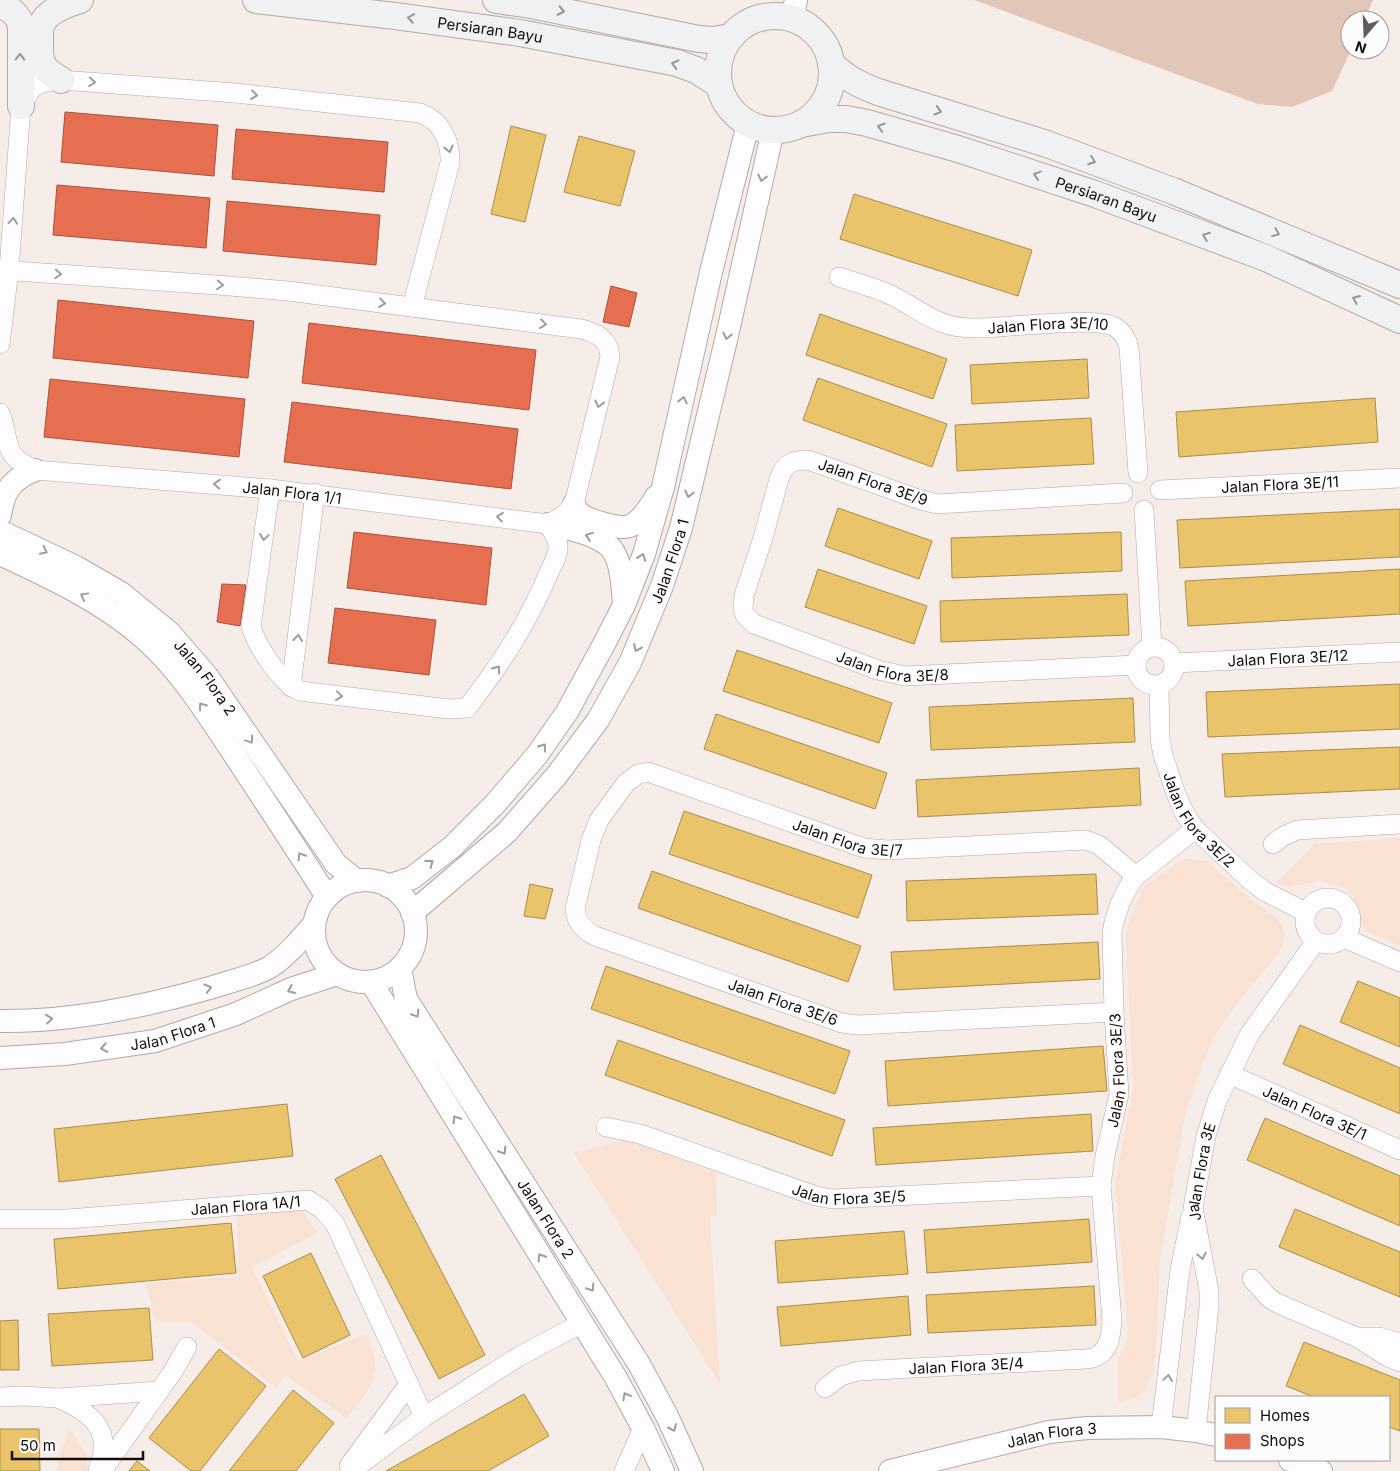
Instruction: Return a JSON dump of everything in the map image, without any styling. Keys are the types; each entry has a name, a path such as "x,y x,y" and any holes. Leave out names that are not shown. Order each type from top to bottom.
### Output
{"main road":[{"path":"61,80 48,72 42,65 40,57 40,29 44,20 52,12 80,0"},
{"name":"Persiaran Bayu","path":"256,0 520,33 677,63 696,70 718,84"},
{"name":"Persiaran Bayu","path":"496,0 531,5 700,40 731,37"},
{"path":"0,4 12,10 18,16 21,25 20,106"},
{"name":"Persiaran Bayu","path":"801,124 813,116 829,92 831,63 826,49 817,36 806,26 794,10 775,17 759,19 744,26 731,37 722,51 718,67 718,84 724,100 734,113 748,124 773,130 787,129 801,124 829,119 846,119 867,123 958,149 1095,194 1266,258 1400,320"},
{"name":"Persiaran Bayu","path":"831,63 841,74 855,83 878,92 1047,144 1173,191 1400,285"}],"street":[{"path":"0,344 20,106 34,86 44,81 61,80 235,94 420,113 430,116 437,123 449,145 450,163 412,307"},
{"name":"Jalan Flora 1","path":"388,886 412,878 452,847 495,804 537,754 567,712 604,646 624,605 644,554 663,487 711,272 748,124"},
{"name":"Jalan Flora 1","path":"412,913 507,832 557,775 598,720 630,663 662,586 681,528 727,336 773,130"},
{"path":"5,270 217,284 288,291 581,328 596,333 603,337 610,349 610,357 574,504 563,516 548,524"},
{"name":"Jalan Flora 3E/10","path":"839,277 892,295 933,320 952,327 980,328 1087,322 1115,327 1127,339 1129,348 1138,473"},
{"path":"0,413 7,448 19,463 35,470"},
{"name":"Jalan Flora 3E/9","path":"764,533 782,470 787,464 800,460 808,460 937,504 1123,493"},
{"path":"0,515 11,484 21,476 35,470"},
{"name":"Jalan Flora 1/1","path":"35,470 315,493 548,524"},
{"path":"1138,473 1150,475 1155,479 1160,490 1154,505 1144,510 1138,510 1128,504 1123,493 1123,488 1128,478 1138,473"},
{"name":"Jalan Flora 3E/11","path":"1160,490 1400,478"},
{"path":"574,504 583,516 616,527 624,527 637,521 663,487"},
{"path":"270,489 251,627 256,641 278,672 292,687 300,691 448,709 467,708 499,667 527,621 543,586 557,554 558,545 548,524"},
{"path":"292,687 315,493"},
{"path":"1144,510 1152,647"},
{"path":"548,524 586,534 600,540 611,548 621,574 624,605"},
{"name":"Jalan Flora 2","path":"0,531 76,567 121,593 169,632 207,676 336,864 357,881"},
{"name":"Jalan Flora 3E/8","path":"764,533 744,595 743,609 748,620 754,624 878,670 898,675 915,676 1136,665"},
{"name":"Jalan Flora 2","path":"0,554 88,598 109,611 147,641 180,678 204,709 301,854 327,898"},
{"path":"1152,647 1164,649 1172,658 1174,664 1174,669 1169,679 1159,685 1143,680 1137,671 1136,665 1141,653 1152,647"},
{"name":"Jalan Flora 3E/12","path":"1174,664 1400,652"},
{"name":"Jalan Flora 3E/2","path":"1159,685 1160,739 1163,755 1176,794 1195,829 1251,881 1266,892 1307,913"},
{"name":"Jalan Flora 3E/7","path":"591,840 599,820 626,782 638,774 648,772 864,848 878,850 1086,840 1099,845 1136,876"},
{"path":"1273,844 1282,836 1297,830 1400,824"},
{"name":"Jalan Flora 3E/3","path":"1108,1345 1112,1320 1101,1186 1105,1156 1119,1094 1114,1012 1112,938 1114,921 1123,897 1136,876 1195,829"},
{"name":"Jalan Flora 3E/6","path":"591,840 574,909 578,921 588,932 830,1020 858,1025 1114,1012"},
{"path":"357,881 373,881 388,886 398,893 412,913 416,928 415,942 410,956 400,968 387,978 371,982 354,981 337,974 326,965 318,953 314,939 314,924 318,910 327,898 341,887 357,881"},
{"path":"1323,899 1338,900 1348,911 1351,918 1351,926 1344,938 1337,942 1323,944 1310,935 1306,928 1307,913 1316,902 1323,899"},
{"path":"0,1021 20,1022 112,1012 185,995 229,982 270,967 288,952 314,924"},
{"path":"1344,938 1400,962"},
{"name":"Jalan Flora 3E","path":"1206,1433 1210,1291 1193,1208 1206,1136 1217,1101 1252,1029 1316,940"},
{"name":"Jalan Flora 2","path":"400,968 406,999 639,1364 668,1416 692,1471"},
{"name":"Jalan Flora 1","path":"0,1058 65,1054 155,1041 236,1014 291,989 337,974"},
{"name":"Jalan Flora 2","path":"371,982 616,1378 643,1428 663,1471"},
{"name":"Jalan Flora 3E/1","path":"1229,1074 1400,1150"},
{"name":"Jalan Flora 3E/5","path":"606,1127 640,1134 816,1196 832,1199 1101,1186"},
{"name":"Jalan Flora 1A/1","path":"0,1219 68,1219 308,1200 322,1208 335,1224 424,1417"},
{"path":"1161,1426 1180,1270 1193,1208"},
{"path":"1252,1279 1269,1298 1277,1303 1356,1337 1400,1362"},
{"path":"351,1471 424,1417 518,1357 582,1323"},
{"path":"1356,1337 1379,1337 1400,1343"},
{"name":"Jalan Flora 3E/4","path":"825,1388 841,1376 858,1370 1086,1360 1101,1355 1108,1345"},
{"path":"102,1471 178,1364 187,1348"},
{"path":"344,1471 409,1384"},
{"path":"0,1397 58,1398 159,1391"},
{"path":"58,1398 74,1405 100,1427 105,1449 98,1471"},
{"name":"Jalan Flora 3","path":"890,1471 1049,1432 1087,1428 1161,1426 1206,1433"},
{"path":"624,1471 643,1428"},
{"path":"1293,1461 1321,1471"}],"shaded area":[{"path":"974,0 1373,0 1368,10 1340,10 1340,60 1346,60 1332,91 1292,107 1258,104"},
{"path":"1400,838 1400,946 1366,931 1360,921 1353,896 1346,888 1319,881 1290,887 1276,883 1315,844"},
{"path":"1183,859 1207,861 1241,891 1275,917 1282,925 1284,934 1279,953 1238,1002 1212,1040 1186,1110 1160,1260 1157,1335 1153,1371 1144,1392 1133,1399 1118,1403 1118,1358 1126,1344 1128,1332 1115,1183 1133,1088 1126,943 1128,924 1144,886"},
{"path":"626,1140 716,1173 717,1216 710,1217 720,1384 574,1153"},
{"path":"275,1204 304,1212 317,1233 252,1267 298,1361 367,1334 375,1360 374,1377 367,1392 347,1418 285,1375 277,1388 191,1322 155,1322 146,1283 238,1277 237,1208"},
{"path":"69,1428 86,1453 88,1471 56,1471"}],"building: Homes":[{"path":"511,126 546,135 525,222 491,214"},
{"path":"579,136 635,151 620,206 564,192"},
{"path":"854,194 1032,250 1018,296 840,239"},
{"path":"820,314 947,359 933,399 806,355"},
{"path":"1087,359 1089,398 972,404 970,365"},
{"path":"818,378 947,424 932,467 803,420"},
{"path":"1375,398 1378,442 1179,457 1176,412"},
{"path":"1091,418 1094,464 957,471 955,425"},
{"path":"838,508 932,541 919,579 825,546"},
{"path":"1400,509 1400,557 1180,568 1177,520"},
{"path":"1121,532 1122,571 952,578 951,538"},
{"path":"818,569 927,606 914,644 805,607"},
{"path":"1400,569 1400,614 1188,626 1185,581"},
{"path":"1127,594 1129,635 941,642 940,601"},
{"path":"737,650 892,703 879,743 723,691"},
{"path":"1400,684 1400,729 1208,737 1206,692"},
{"path":"1133,698 1135,742 931,750 929,707"},
{"path":"716,714 887,773 875,809 704,749"},
{"path":"1400,747 1400,789 1225,797 1222,754"},
{"path":"1139,768 1141,805 918,817 916,780"},
{"path":"684,811 872,875 858,918 669,854"},
{"path":"652,871 861,946 848,982 638,908"},
{"path":"1096,874 1098,914 907,921 906,881"},
{"path":"530,884 553,889 545,919 524,916"},
{"path":"1098,942 1100,979 894,990 891,952"},
{"path":"606,966 850,1051 835,1094 591,1009"},
{"path":"1358,981 1400,998 1400,1047 1340,1022"},
{"path":"1300,1025 1400,1068 1400,1114 1283,1064"},
{"path":"618,1040 845,1120 832,1156 605,1075"},
{"path":"1103,1046 1107,1091 888,1106 885,1061"},
{"path":"287,1104 293,1156 59,1182 54,1129"},
{"path":"1091,1114 1093,1151 876,1165 873,1128"},
{"path":"1265,1118 1400,1176 1400,1226 1247,1160"},
{"path":"381,1155 485,1355 439,1379 335,1179"},
{"path":"1295,1209 1400,1252 1400,1297 1279,1247"},
{"path":"1089,1219 1092,1262 927,1273 924,1230"},
{"path":"231,1223 236,1273 58,1289 54,1239"},
{"path":"904,1231 908,1274 778,1283 775,1241"},
{"path":"311,1253 350,1335 303,1358 263,1276"},
{"path":"1094,1286 1096,1325 928,1333 926,1295"},
{"path":"908,1296 911,1335 781,1346 777,1307"},
{"path":"149,1308 153,1360 52,1366 48,1314"},
{"path":"18,1320 19,1370 0,1370 0,1321"},
{"path":"1304,1342 1400,1380 1400,1431 1390,1427 1390,1396 1311,1396 1286,1386"},
{"path":"219,1349 266,1386 200,1471 191,1471 149,1438"},
{"path":"293,1390 334,1423 296,1471 229,1471"},
{"path":"524,1394 549,1436 488,1471 386,1471"},
{"path":"0,1429 39,1429 40,1471 0,1471"},
{"path":"137,1461 150,1471 129,1471"}],"building: Shops":[{"path":"65,112 218,125 214,176 61,162"},
{"path":"236,129 388,142 384,192 232,179"},
{"path":"57,185 210,198 206,248 53,235"},
{"path":"227,201 380,215 376,265 223,251"},
{"path":"611,286 637,293 629,327 603,322"},
{"path":"58,300 254,321 248,378 53,358"},
{"path":"309,323 536,350 529,410 302,383"},
{"path":"50,379 245,399 239,457 44,437"},
{"path":"292,402 518,429 511,489 284,462"},
{"path":"354,532 492,548 486,605 347,588"},
{"path":"222,584 246,585 240,626 217,622"},
{"path":"335,608 436,620 429,675 328,663"}]}
